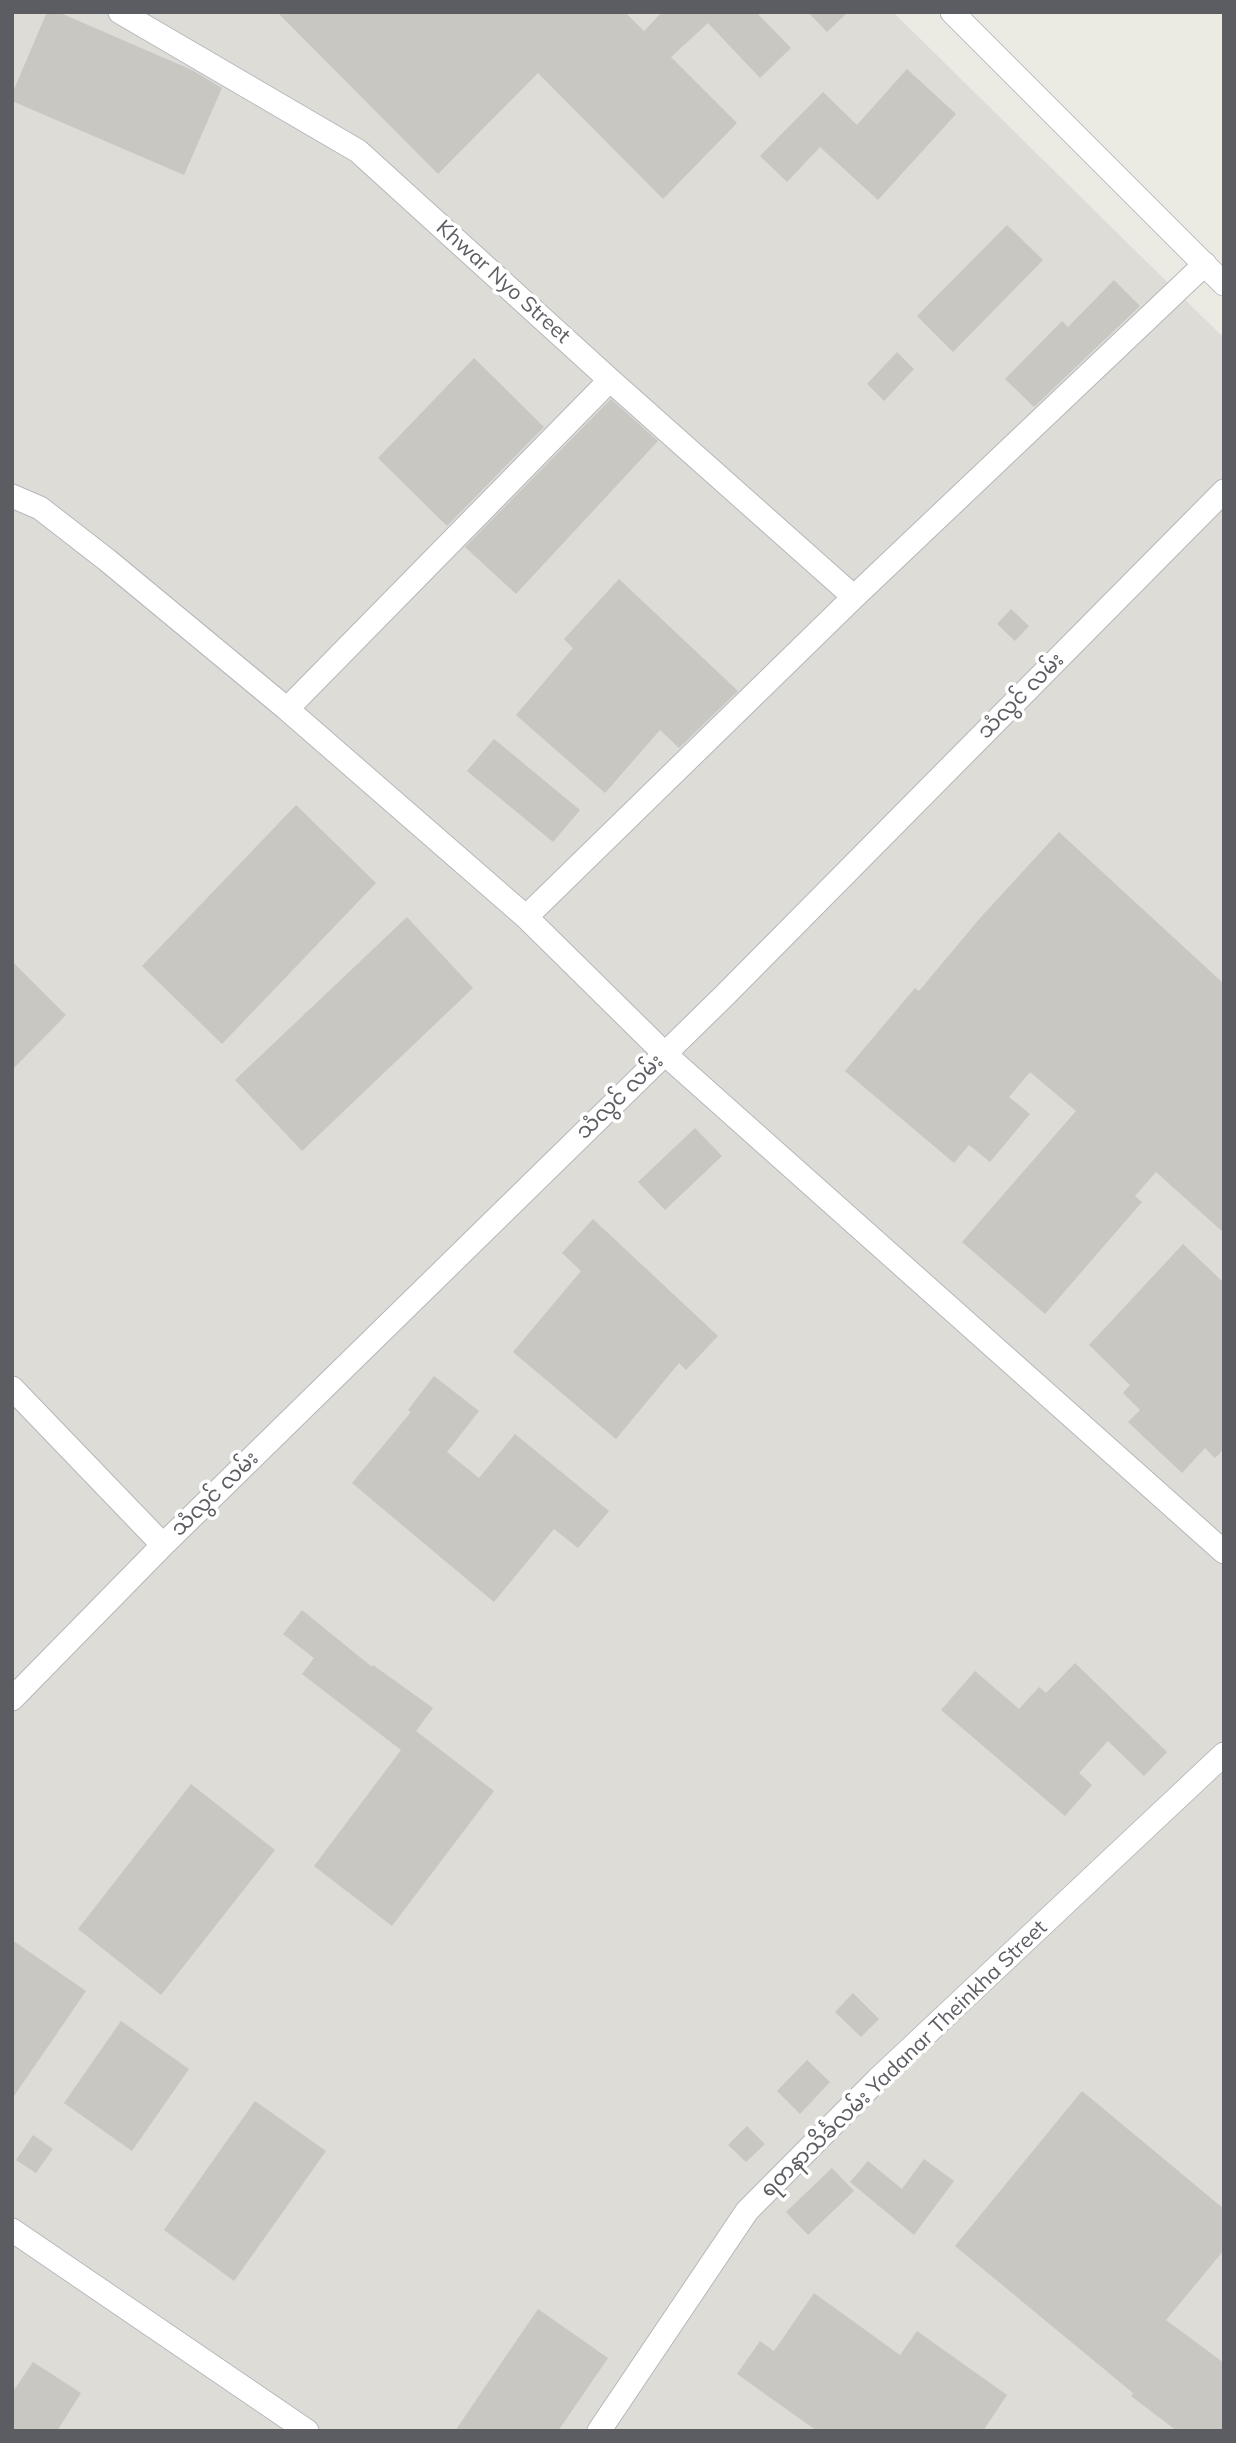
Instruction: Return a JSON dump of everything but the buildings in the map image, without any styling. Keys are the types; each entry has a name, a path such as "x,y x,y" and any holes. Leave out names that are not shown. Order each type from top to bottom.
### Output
{"street":[{"name":"Khwar Nyo Street","path":"120,12 358,151 854,597"},
{"path":"952,12 1224,284"},
{"path":"527,917 854,597 1205,264"},
{"path":"287,709 610,380"},
{"name":"သံလွင် လမ်း","path":"12,1699 163,1545 665,1054 1224,491"},
{"path":"12,496 40,508 107,559 287,709 527,917 665,1054 1224,1552"},
{"path":"12,1388 163,1545"},
{"name":"ရတနာသိင်္ခလမ်း Yadanar Theinkha Street","path":"599,2431 747,2211 877,2080 1224,1754"},
{"path":"12,2230 307,2431"}],"shaded area":[{"path":"12,12 893,12 1224,338 1224,2431 12,2431"}]}
